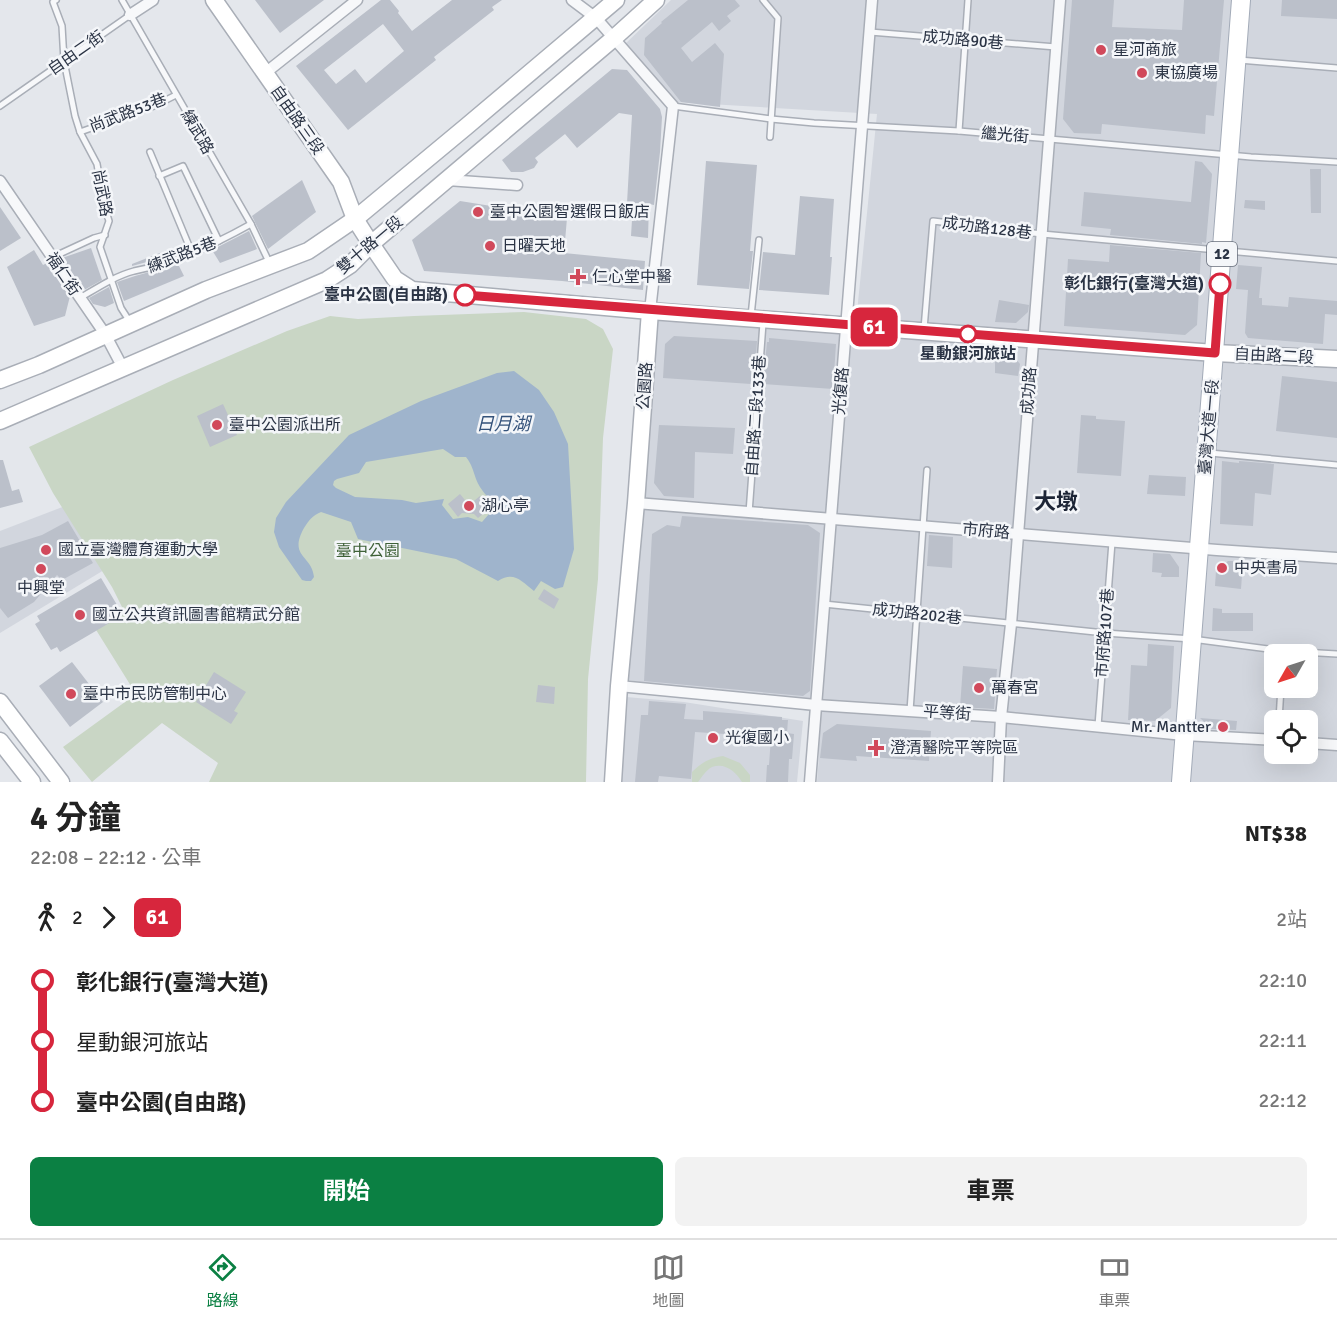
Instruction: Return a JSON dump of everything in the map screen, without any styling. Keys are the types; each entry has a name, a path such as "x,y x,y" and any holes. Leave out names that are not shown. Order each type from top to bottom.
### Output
{"main road":[{"name":"自由路三段","path":"214,0 341,183 354,219 371,244"},
{"name":"雙十路一段","path":"0,380 39,365 206,290 308,251 354,219 616,0"},
{"name":"雙十路一段","path":"0,421 327,280 350,265 371,244 656,0"},
{"name":"臺灣大道一段","path":"1181,782 1241,0"},
{"name":"自由路二段","path":"371,244 395,279 412,290 1215,353 1337,359"},
{"name":"公園路","path":"613,782 651,310"},
{"path":"0,374 39,365"},
{"path":"0,702 61,782"},
{"path":"0,741 32,782"}],"street":[{"name":"自由二街","path":"130,15 153,0"},
{"path":"264,74 357,0"},
{"path":"572,0 596,18 673,106"},
{"name":"光復路","path":"810,782 872,0"},
{"name":"成功路","path":"998,782 1001,717 1011,624 1060,0"},
{"name":"公園路","path":"651,310 673,106"},
{"path":"447,180 517,185"},
{"name":"福仁街","path":"0,181 105,334 123,368"},
{"name":"市府路","path":"636,503 1337,558"},
{"name":"平等街","path":"619,687 816,705 1001,717 1184,735 1264,739"},
{"path":"1318,744 1337,745"}],"lane":[{"name":"練武路","path":"122,0 251,224 271,265"},
{"path":"763,0 778,18 770,136"},
{"path":"959,131 969,0"},
{"path":"54,1 62,26 64,61"},
{"name":"自由二街","path":"0,106 130,15"},
{"name":"成功路90巷","path":"870,32 1056,47"},
{"path":"1237,60 1337,68"},
{"name":"尚武路","path":"64,61 75,116 80,132 97,164 109,220 100,247 121,308 130,324"},
{"name":"尚武路53巷","path":"80,132 154,106 176,94"},
{"name":"繼光街","path":"673,106 771,119 959,131 1337,162"},
{"path":"150,152 192,253"},
{"path":"159,176 183,166 219,242"},
{"name":"成功路128巷","path":"923,330 933,221 1042,234 1337,261"},
{"name":"練武路5巷","path":"80,298 133,272 164,264 219,242 251,224"},
{"path":"53,257 94,238 105,236"},
{"name":"自由路二段133巷","path":"749,513 759,240"},
{"path":"1207,453 1337,465"},
{"path":"910,711 927,470"},
{"name":"市府路107巷","path":"1098,726 1113,541"},
{"name":"成功路202巷","path":"824,604 1105,633 1192,639 1264,649"},
{"name":"成功路202巷","path":"1318,653 1337,654"}],"shaded area":[{"path":"671,0 1337,0 1337,782 817,782 818,724 821,722 821,713 628,680 658,321 855,332 877,114 676,102 624,45"},
{"name":"國立臺灣體育運動大學","path":"65,506 104,570 0,633 0,531"},
{"name":"光復國小","path":"626,697 684,702 803,721 797,782 621,782"}],"green space":[{"name":"臺中公園","path":"524,312 586,319 603,329 613,349 603,438 598,579 588,679 586,782 209,782 218,763 162,723 92,782 63,747 136,694 93,625 122,607 112,587 53,493 29,447 173,380 287,331 330,316 358,319"},
{"path":"723,756 740,763 750,775 750,782 742,782 730,769 717,766 708,770 698,782 692,782 692,772 706,761"}],"water":[{"name":"日月湖","path":"514,371 539,390 554,412 568,444 574,549 563,587 555,589 541,581 534,591 517,578 509,577 498,581 456,559 358,539 351,522 321,512 309,520 300,538 300,550 314,577 311,581 302,580 279,547 274,532 276,518 286,502 349,435 421,401 497,373","holes":["443,449 455,457 466,457 480,487 496,506 482,522 468,517 453,519 442,505 444,499 416,503 355,497 333,485 337,479 359,473 366,462"]}],"building":[{"path":"255,0 324,0 280,33"},
{"path":"381,0 390,0 412,31 452,0 502,0 492,7 494,10 434,57 436,60 348,130 296,66","holes":["383,24 404,51 366,83 355,69 336,84 324,70"]},
{"path":"688,0 735,0 740,6 727,16 731,21 719,31 712,22 681,48 692,62 715,43 724,54 720,107 681,102 644,55 645,38"},
{"name":"東協廣場","path":"1072,0 1114,0 1112,27 1182,30 1184,0 1224,0 1214,116 1206,115 1205,134 1102,124 1101,134 1074,133 1063,119"},
{"path":"1282,0 1337,0 1337,19 1281,16"},
{"path":"612,69 627,70 660,109 662,117 654,205 649,204 648,238 631,236 633,203 627,203 632,115 619,113 577,148 565,134 535,158 538,162 534,168 523,172 511,172 502,160"},
{"path":"706,161 757,165 749,289 697,285"},
{"path":"1195,161 1202,162 1212,174 1206,243 1110,235 1111,229 1081,226 1084,192 1191,202"},
{"path":"1310,169 1321,169 1321,213 1311,213"},
{"path":"302,180 316,212 268,249 252,216"},
{"path":"800,196 834,199 829,295 759,290 763,252 795,255"},
{"path":"1245,200 1265,201 1265,210 1244,208"},
{"name":"日曜天地","path":"460,201 567,218 564,253 645,261 643,290 562,281 424,271 412,240"},
{"path":"0,207 21,238 0,251"},
{"path":"249,231 257,249 220,263 212,250"},
{"path":"1110,245 1201,253 1197,325 1185,335 1064,326 1068,259 1109,262"},
{"path":"91,248 102,280 84,290 62,258"},
{"path":"170,249 173,255 132,266 132,264"},
{"path":"34,250 43,265 47,263 70,296 65,316 34,326 7,267"},
{"path":"178,264 184,276 124,301 117,282"},
{"path":"1238,265 1262,267 1259,298 1262,298 1262,305 1288,307 1289,297 1337,301 1337,315 1325,314 1323,344 1248,338 1245,333 1248,290 1236,289"},
{"path":"109,287 114,303 105,307 93,304 89,298"},
{"path":"999,300 1029,305 1028,312 1016,323 995,322"},
{"path":"674,336 757,341 754,383 663,378 665,344"},
{"path":"769,338 836,344 833,389 763,384"},
{"path":"995,353 1012,354 1020,364 1018,376 995,373"},
{"path":"1282,376 1337,382 1337,438 1276,431"},
{"name":"臺中公園派出所","path":"223,404 237,435 210,447 197,416"},
{"path":"1081,415 1096,416 1096,419 1125,421 1121,476 1077,473"},
{"path":"659,425 735,428 733,454 695,452 694,498 664,496 654,483"},
{"path":"0,460 3,460 12,491 19,489 23,502 0,508"},
{"path":"1222,461 1274,464 1271,495 1255,493 1253,526 1220,524"},
{"path":"1149,475 1186,477 1185,496 1147,494"},
{"name":"湖心亭","path":"460,494 469,505 480,496 490,508 478,518 474,514 462,513 458,517 448,504"},
{"path":"682,516 808,525 820,533 810,691 803,696 644,681 652,534 667,525 680,527"},
{"name":"國立臺灣體育運動大學","path":"68,521 93,563 62,580 57,575 34,602 8,618 0,608 0,548 42,535"},
{"path":"929,535 953,537 952,568 927,566"},
{"path":"1153,553 1170,554 1179,567 1179,577 1161,577 1162,573 1152,572"},
{"path":"1228,561 1243,561 1241,589 1215,586 1216,571"},
{"name":"國立公共資訊圖書館精武分館","path":"101,578 123,615 60,652 57,647 51,650 35,624 40,621 37,616"},
{"path":"544,589 559,599 554,609 538,599"},
{"path":"1213,608 1222,609 1222,613 1253,613 1253,631 1212,631"},
{"path":"1148,644 1174,646 1171,708 1155,721 1128,720 1131,665 1147,666"},
{"name":"臺中市民防管制中心","path":"72,662 103,702 70,727 39,686"},
{"name":"萬春宮","path":"963,666 997,669 994,709 960,707"},
{"path":"214,672 246,692 234,711 238,713 231,724 196,702"},
{"path":"538,685 555,687 554,704 536,702"},
{"path":"649,701 686,704 684,719 703,720 703,711 782,717 782,720 788,720 787,733 794,734 792,759 789,759 788,782 766,782 771,737 695,732 691,779 659,776 658,782 635,782 641,715 648,715"},
{"name":"Mr. Mantter","path":"1200,718 1237,721 1236,730 1212,729"},
{"path":"837,724 931,731 929,761 856,756 857,761 820,758 823,733"}],"bus line":[{"name":"61","path":"465,295 1215,353 1220,284"}],"place":[{"name":"星河商旅","path":"1101,50"},
{"name":"東協廣場","path":"1142,73"},
{"name":"臺中公園智選假日飯店","path":"478,212"},
{"name":"日曜天地","path":"490,246"},
{"name":"仁心堂中醫","path":"578,277"},
{"name":"彰化銀行(臺灣大道)","path":"1220,284"},
{"name":"臺中公園(自由路)","path":"465,295"},
{"name":"星動銀河旅站","path":"968,334"},
{"name":"臺中公園派出所","path":"217,425"},
{"name":"湖心亭","path":"469,506"},
{"name":"國立臺灣體育運動大學","path":"46,550"},
{"name":"中央書局","path":"1222,568"},
{"name":"中興堂","path":"41,569"},
{"name":"國立公共資訊圖書館精武分館","path":"80,615"},
{"name":"萬春宮","path":"979,688"},
{"name":"臺中市民防管制中心","path":"71,694"},
{"name":"Mr. Mantter","path":"1223,727"},
{"name":"光復國小","path":"713,738"},
{"name":"澄清醫院平等院區","path":"876,748"}],"district":[{"name":"大墩","path":"1056,501"}]}
